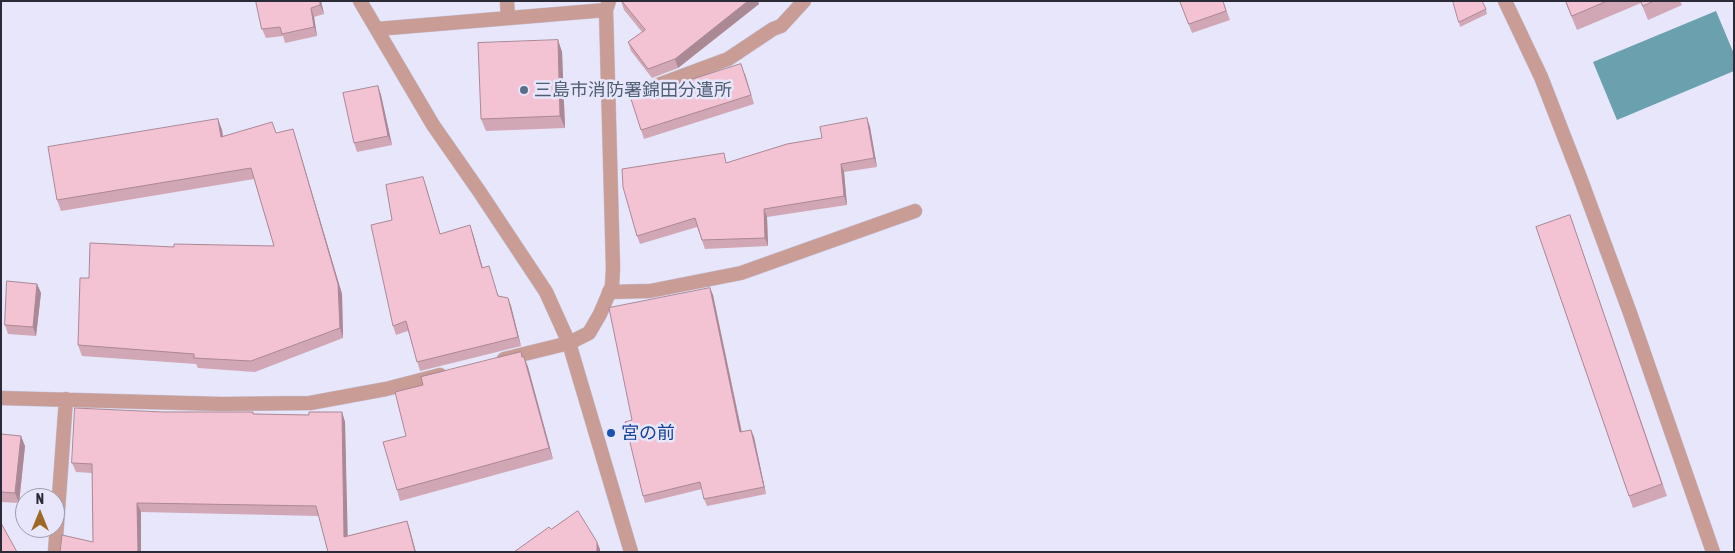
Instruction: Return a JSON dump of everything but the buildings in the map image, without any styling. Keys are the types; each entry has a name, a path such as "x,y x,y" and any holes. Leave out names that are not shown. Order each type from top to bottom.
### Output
{"street":[{"path":"360,1 433,125 546,292 569,343 631,552"},
{"path":"506,1 508,18"},
{"path":"647,89 728,59 773,29 781,26 804,1"},
{"path":"1505,1 1541,77 1581,180 1633,322 1713,552"},
{"path":"376,29 508,18 608,5 612,286 600,314 589,333 569,343 492,362"},
{"path":"609,292 650,291 741,273 915,211"},
{"path":"1,398 221,404 310,403 454,372"},
{"path":"54,552 66,399"}],"water":[{"path":"1716,11 1734,54 1734,71 1617,120 1593,62"}],"place":[{"name":"三島市消防署錦田分遣所","path":"524,90"},
{"name":"宮の前","path":"611,433"}]}
